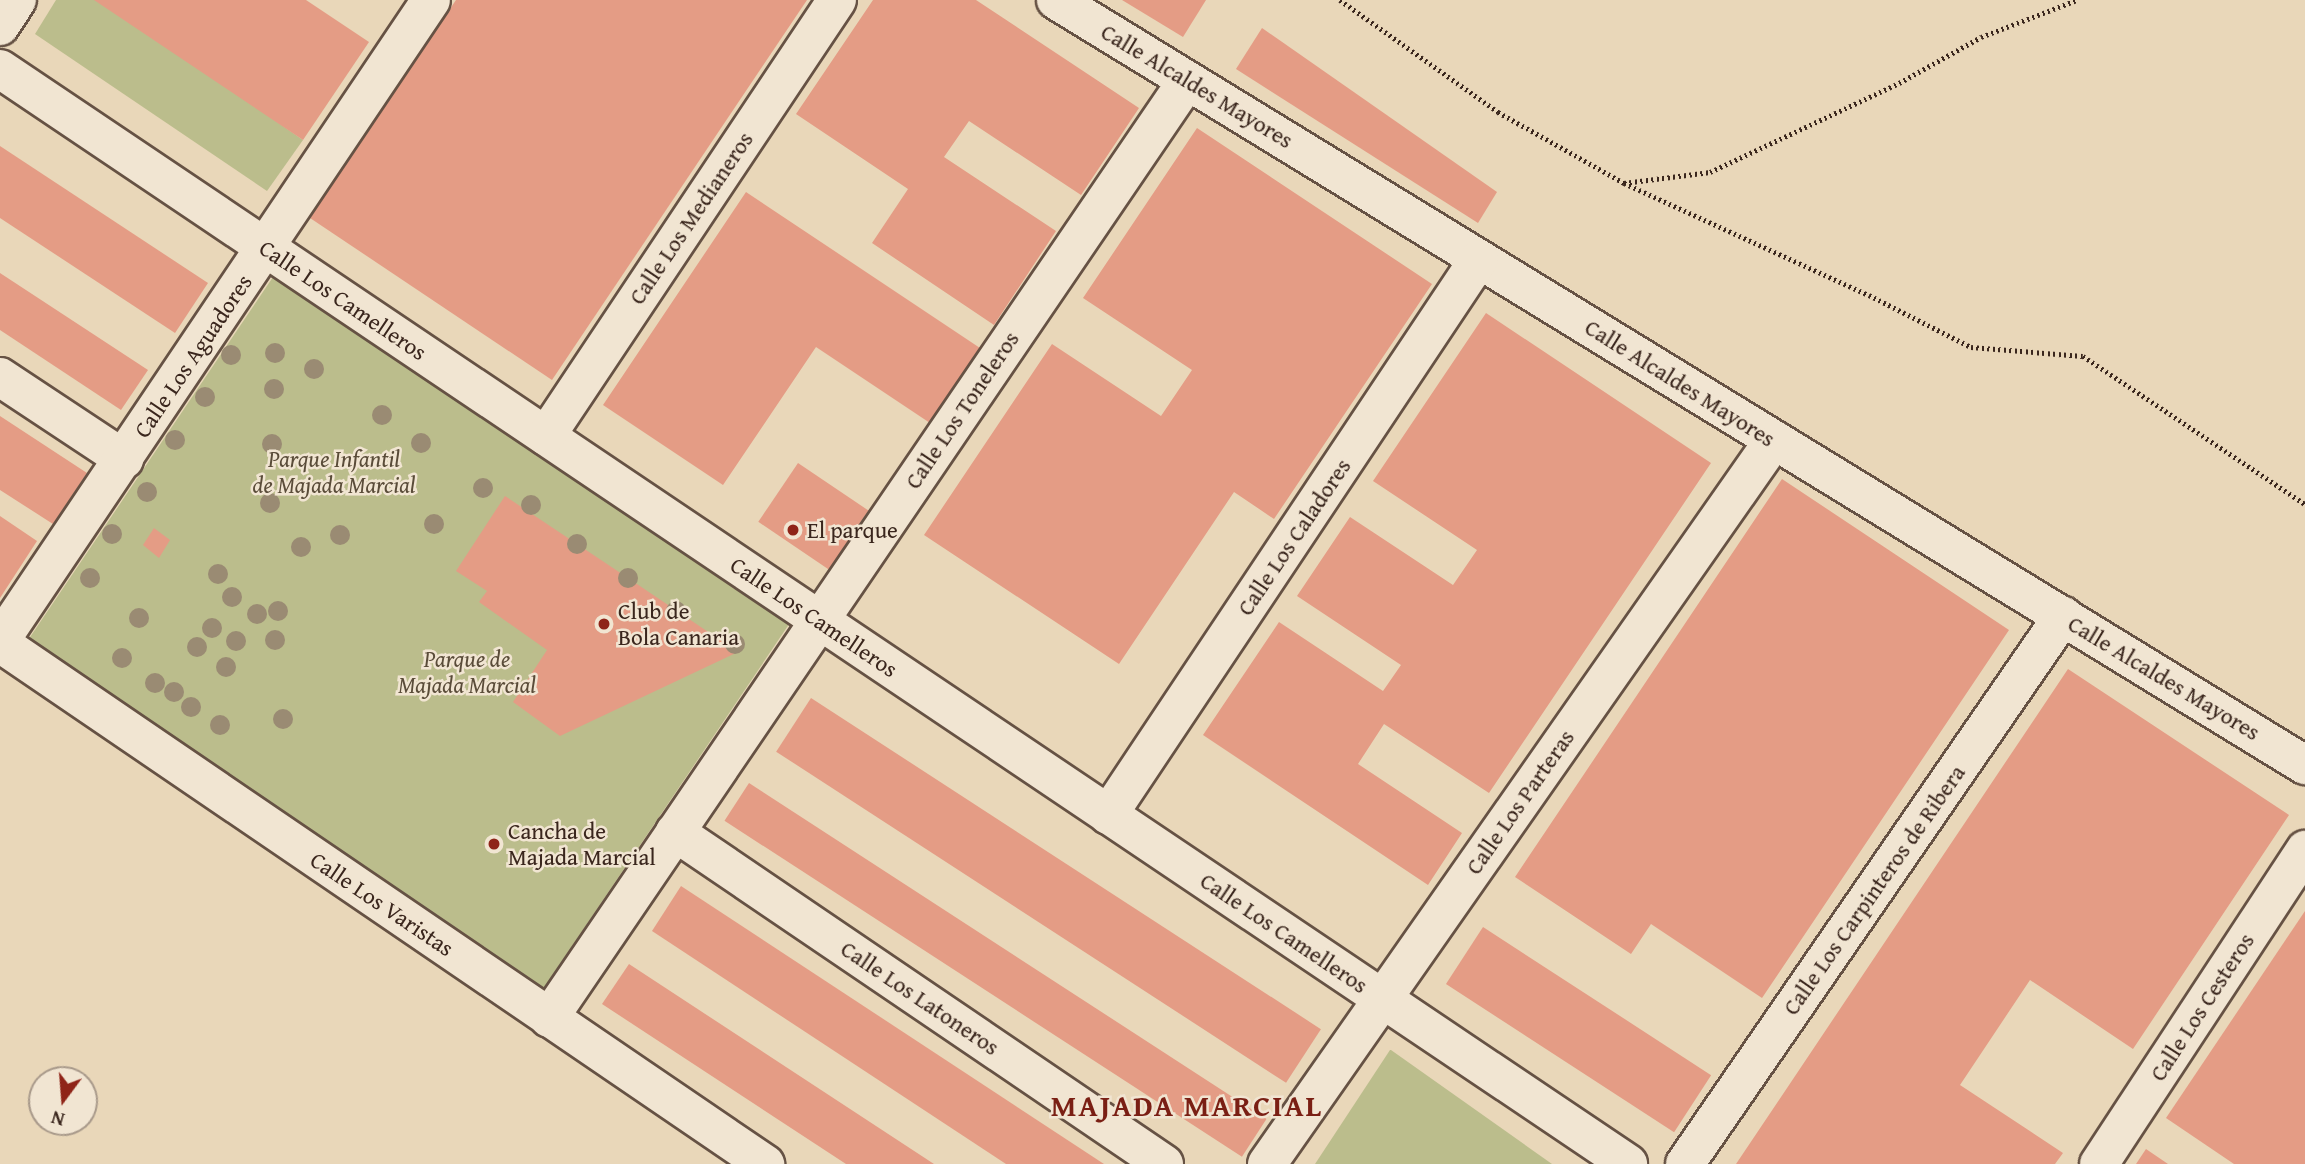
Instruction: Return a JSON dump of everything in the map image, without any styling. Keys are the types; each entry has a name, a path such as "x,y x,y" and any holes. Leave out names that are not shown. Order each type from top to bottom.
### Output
{"street":[{"path":"0,26 17,0"},
{"name":"Calle Los Aguadores","path":"0,642 431,0"},
{"name":"Calle Los Medianeros","path":"546,436 837,0"},
{"name":"Calle Alcaldes Mayores","path":"1056,0 2305,765"},
{"name":"Calle Los Camelleros","path":"0,69 1628,1164"},
{"name":"Calle Los Toneleros","path":"549,1017 1187,81"},
{"name":"Calle Los Caladores","path":"1108,815 1479,259"},
{"path":"0,377 124,459"},
{"name":"Calle Los Parteras","path":"1267,1164 1774,440"},
{"name":"Calle Los Carpinteros de Ribera","path":"1685,1164 2063,616"},
{"name":"Calle Los Varistas","path":"0,642 765,1164"},
{"name":"Calle Los Latoneros","path":"675,832 1164,1164"},
{"name":"Calle Los Cesteros","path":"2099,1164 2305,850"}],"path":[{"path":"1340,0 1498,112 1624,183 1869,295 1971,347 2083,356 2305,504"},
{"path":"1624,183 1710,172 1899,83 1981,37 2077,0"}],"green space":[{"path":"56,0 103,0 303,140 267,191 35,34"},
{"name":"Parque de Majada Marcial","path":"273,277 789,625 544,988 28,640"},
{"path":"1391,1050 1552,1164 1315,1164"}],"building":[{"path":"94,0 306,0 369,42 303,140"},
{"path":"456,0 807,0 552,380 310,218"},
{"path":"873,0 976,0 1139,108 1081,195 969,121 944,157 1056,231 994,325 872,243 908,189 796,114"},
{"path":"1122,0 1206,0 1183,37"},
{"path":"1262,28 1497,192 1478,223 1236,69"},
{"path":"1197,128 1432,284 1274,519 1234,492 1119,664 924,535 1052,344 1161,416 1192,370 1083,298"},
{"path":"0,146 208,283 175,333 0,218"},
{"path":"746,192 983,350 933,425 816,347 723,485 603,405"},
{"path":"0,273 148,370 121,410 0,330"},
{"path":"1486,313 1711,463 1489,793 1384,724 1358,764 1462,833 1428,885 1203,735 1279,622 1383,691 1401,665 1297,596 1350,517 1453,585 1477,550 1373,481"},
{"path":"0,416 87,473 53,524 0,490"},
{"path":"798,463 868,511 829,569 758,522"},
{"path":"1782,479 2009,630 1762,998 1651,924 1631,954 1515,877"},
{"name":"Club de Bola Canaria","path":"505,496 738,652 560,736 513,702 547,650 479,602 487,591 456,571"},
{"path":"0,516 37,541 0,598"},
{"path":"154,528 170,540 159,558 143,545"},
{"path":"2068,669 2289,815 2133,1049 2030,980 1960,1085 2063,1153 2055,1164 1736,1164"},
{"path":"811,698 1321,1029 1286,1083 776,752"},
{"path":"749,783 1266,1119 1242,1157 724,821"},
{"path":"681,886 1104,1164 1006,1164 652,931"},
{"path":"2305,911 2305,1164 2234,1164 2166,1118"},
{"path":"1483,927 1711,1075 1674,1132 1446,984"},
{"path":"629,964 934,1164 846,1164 602,1004"},
{"path":"2146,1149 2168,1164 2136,1164"}],"place":[{"name":"El parque","path":"793,530"},
{"name":"Club de Bola Canaria","path":"604,624"},
{"name":"Cancha de Majada Marcial","path":"494,844"}],"district":[{"name":"MAJADA MARCIAL","path":"1187,1105"}],"park label":[{"name":"Parque Infantil de Majada Marcial","path":"334,472"}]}
